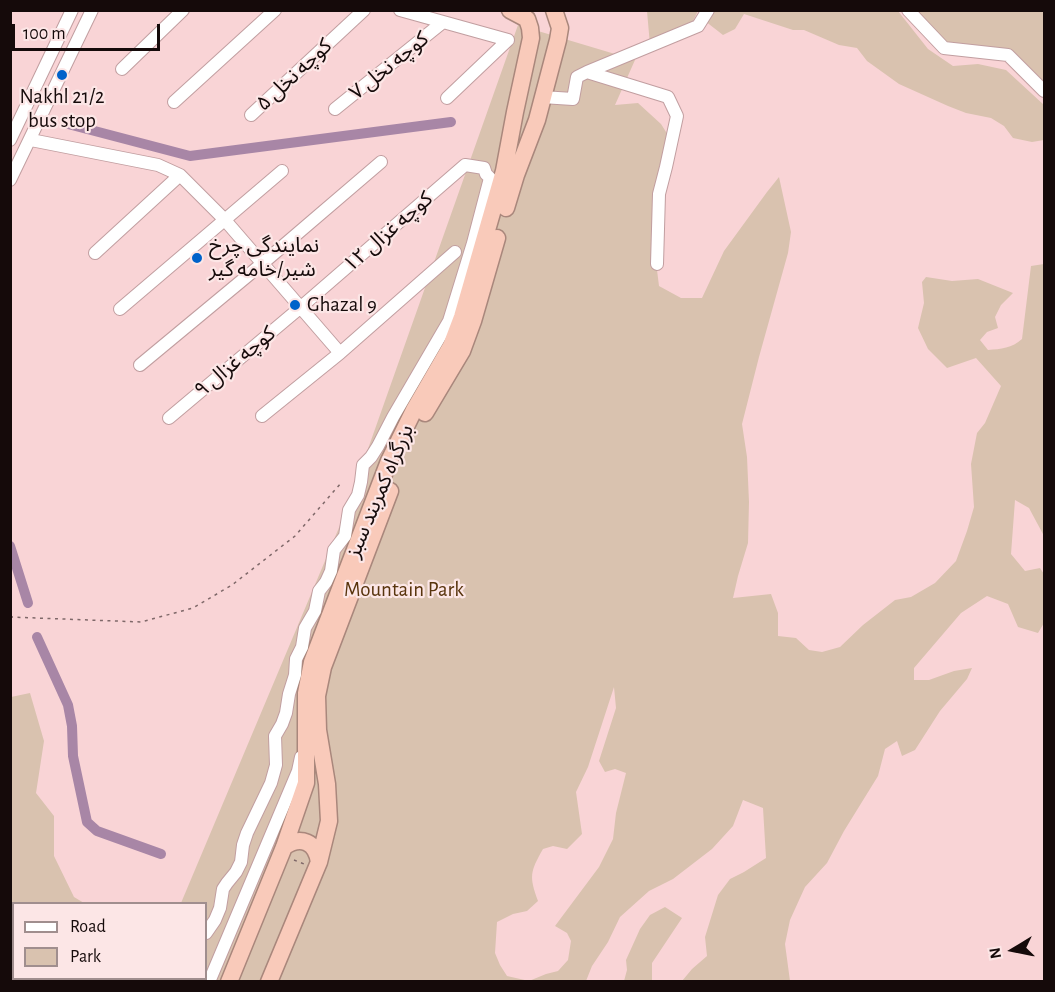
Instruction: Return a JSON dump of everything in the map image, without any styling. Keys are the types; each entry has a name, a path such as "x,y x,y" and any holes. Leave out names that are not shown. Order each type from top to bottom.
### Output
{"highway":[{"name":"بزرگراه کمربند سبز","path":"229,981 284,847 306,783 306,693 312,662 389,461 414,410 451,346 499,191 531,38 527,19 510,10"},
{"name":"بزرگراه کمربند سبز","path":"269,981 319,862 329,821 327,784 318,730 317,696 323,667 400,465 424,416 462,351 473,321 516,175 537,120 560,28 554,10"},
{"path":"515,112 523,122 529,123 537,120"},
{"path":"284,847 299,841 307,842 318,854 319,862"}],"street":[{"path":"10,140 72,10"},
{"path":"10,180 92,10"},
{"path":"122,69 183,10"},
{"path":"174,102 275,10"},
{"name":"کوچه نخل ۵","path":"251,115 364,10"},
{"path":"400,10 508,40 447,98"},
{"path":"542,97 573,99 577,77 698,26 708,10"},
{"path":"908,10 944,48 1008,55 1044,91"},
{"name":"کوچه نخل ۷","path":"335,109 443,22"},
{"path":"587,72 668,97 677,116 659,194 657,264"},
{"path":"31,140 158,165 180,175 224,219 340,352"},
{"path":"140,365 263,264 381,162"},
{"name":"کوچه غزال ۱۲","path":"207,931 218,914 223,889 241,862 245,839 271,783 276,765 275,736 285,713 295,675 296,659 302,647 305,628 315,611 319,591 331,572 334,550 345,536 349,510 358,495 363,465 378,446 449,321 490,178 484,168 465,165 301,307"},
{"path":"120,309 282,171"},
{"path":"95,253 180,175"},
{"path":"262,416 455,252"},
{"name":"کوچه غزال ۹","path":"169,418 301,307"},
{"path":"209,981 298,771 306,732"}],"path":[{"path":"10,617 141,622 193,608 232,585 295,536 341,483"}],"green space":[{"path":"647,11 698,11 690,27 650,45"},
{"path":"710,11 898,11 928,49 953,66 978,64 1006,70 1044,105 1044,140 1032,142 1013,138 1004,126 991,118 966,113 899,84 867,61 857,48 839,45 804,30 793,30 744,14 735,29 723,35 705,21"},
{"path":"915,11 1044,11 1044,86 1017,61 951,52"},
{"name":"Mountain Park","path":"518,25 635,60 615,105 638,103 661,124 673,143 653,238 659,286 681,298 702,298 724,251 779,177 791,232 788,253 742,424 747,457 748,543 733,598 771,594 778,613 778,636 796,638 809,650 822,652 840,647 895,600 911,597 935,583 956,561 974,507 971,464 977,433 985,423 1001,386 976,358 947,368 928,349 918,328 924,303 922,282 926,277 952,281 978,279 1013,293 1001,305 995,317 998,328 987,332 980,340 988,350 997,349 1010,346 1022,339 1031,266 1044,264 1044,536 1029,508 1015,500 1011,554 1025,571 1040,568 1044,574 1044,623 1038,633 1018,627 1008,604 987,596 961,613 914,668 914,680 929,680 954,671 972,668 967,679 940,711 915,750 902,756 897,741 885,749 878,776 827,863 805,887 790,920 785,944 790,981 682,981 707,956 705,937 718,895 730,879 766,858 763,808 743,800 733,826 712,849 673,879 649,891 620,917 586,981 148,982 149,980 207,980 207,902 181,902 346,511","holes":["614,687 616,708 599,761 605,772 615,769 626,773 616,813 613,839 599,867 555,926 567,933 571,941 568,960 558,971 529,981 507,976 495,953 497,922 513,914 527,911 538,901 532,874 543,849 553,846 567,849 582,834 576,792 588,767"]},
{"path":"30,693 44,741 36,793 54,816 54,856 74,897 82,902 12,902 12,914 10,912 11,697"},
{"path":"665,907 682,918 652,963 652,981 624,981 627,970 626,960 640,929 650,915"}],"waterway":[{"path":"68,124 190,156 451,122"},
{"path":"10,546 28,603"},
{"path":"37,637 68,705 72,726 73,756 87,822 97,831 161,854"}],"place":[{"name":"Nakhl 21/2 bus stop","path":"62,75"},
{"name":"نمایندگی چرخ شیر/خامه گیر","path":"197,258"},
{"name":"Ghazal 9","path":"295,305"}]}
